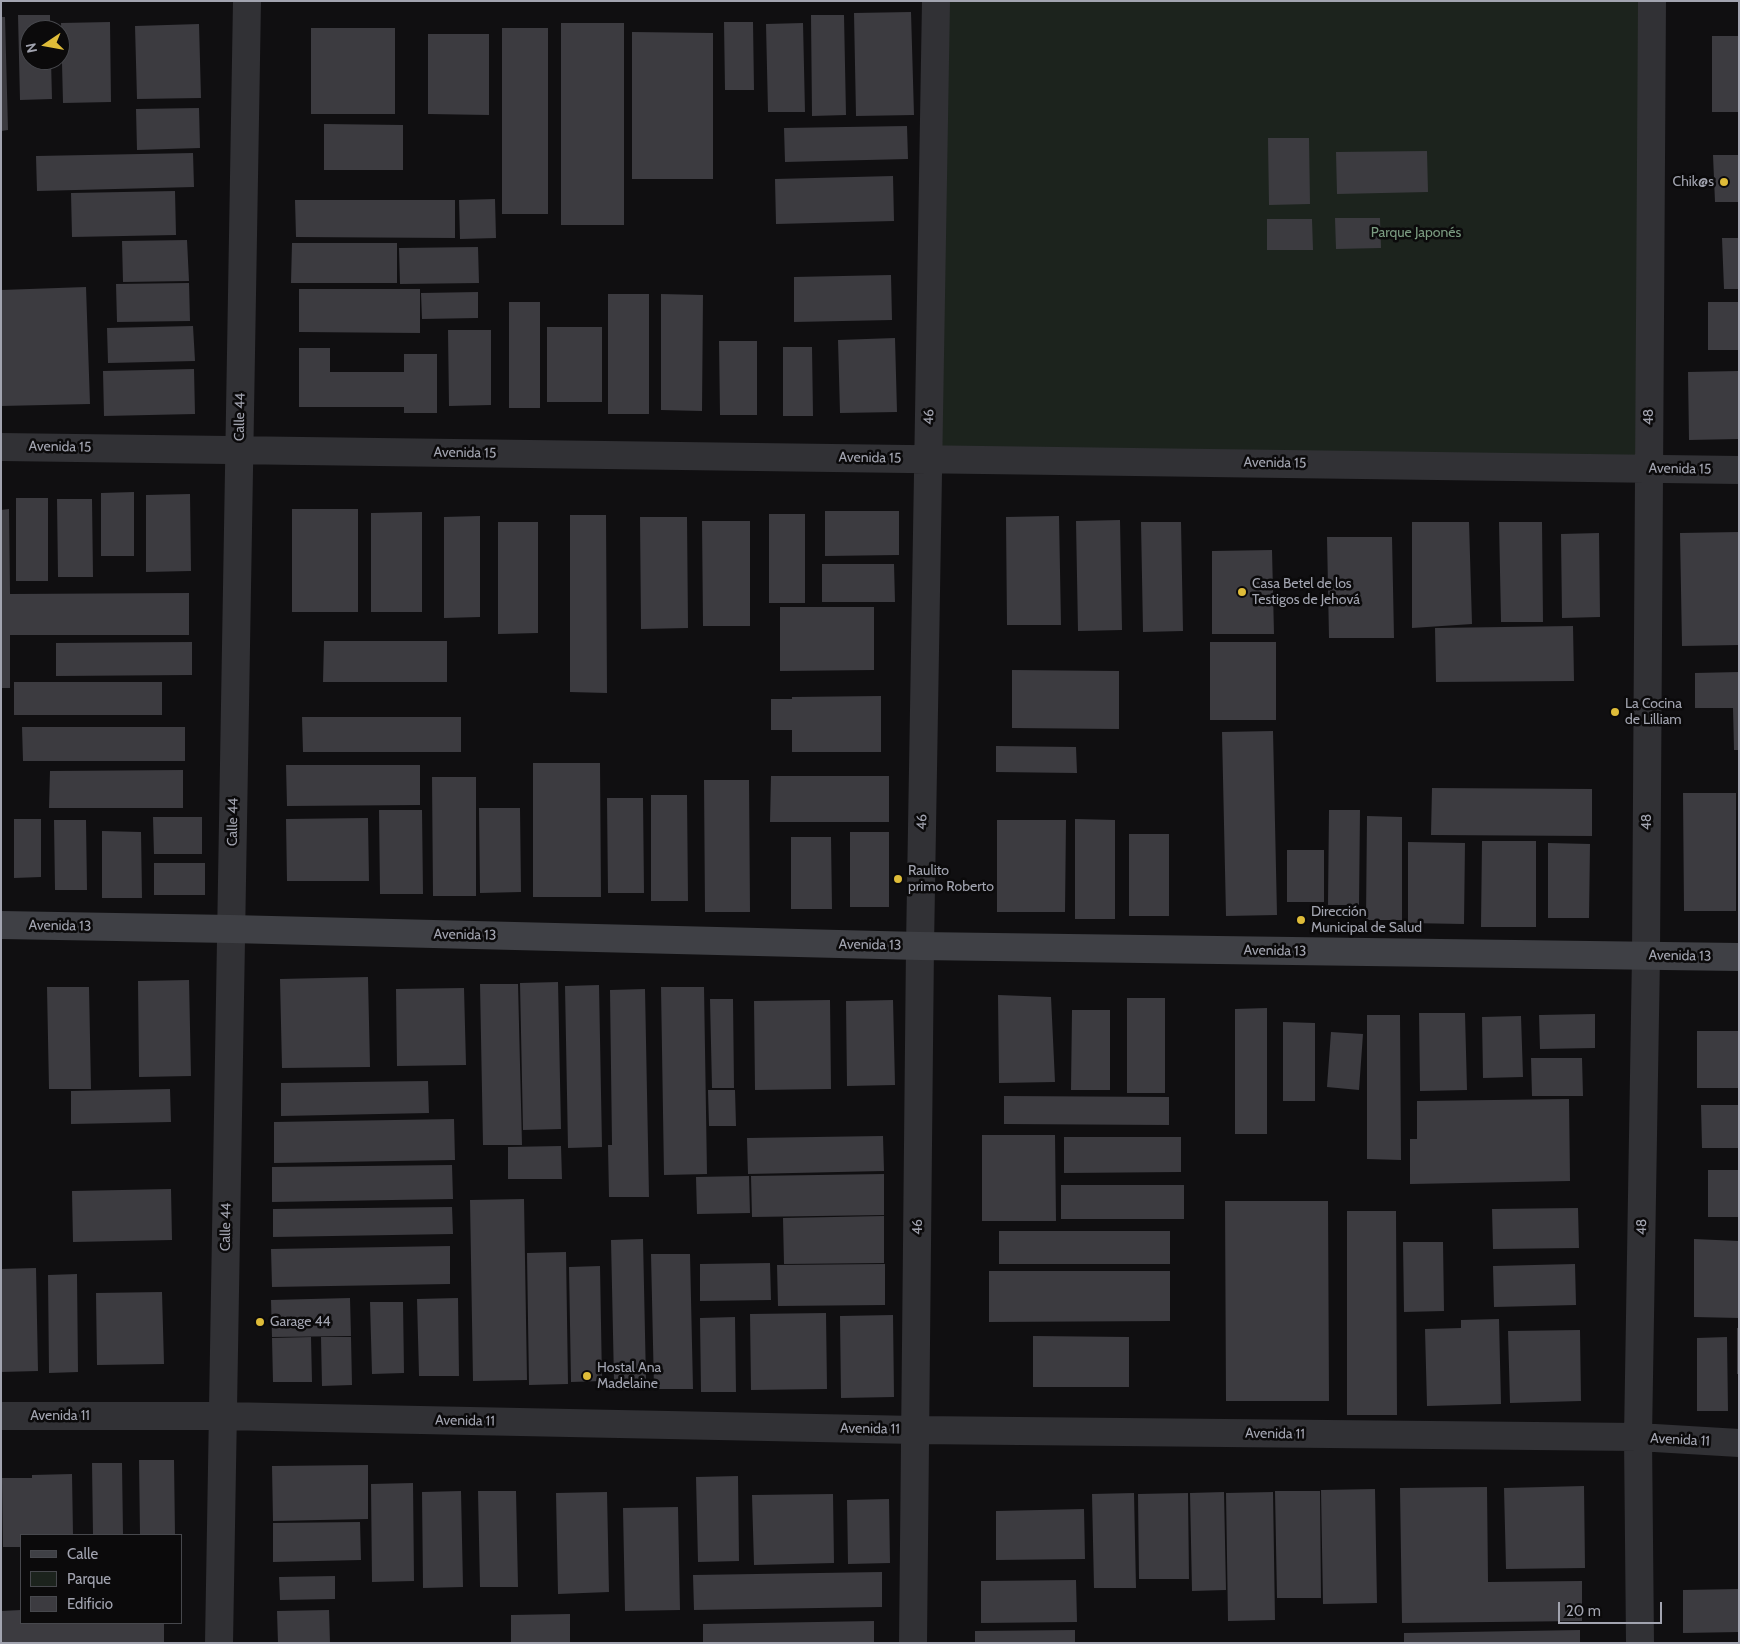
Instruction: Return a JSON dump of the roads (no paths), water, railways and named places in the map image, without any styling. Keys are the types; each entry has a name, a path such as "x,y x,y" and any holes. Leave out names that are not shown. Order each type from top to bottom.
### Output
{"street":[{"name":"Calle 44","path":"219,1643 247,1"},
{"name":"46","path":"913,1643 920,946 936,1"},
{"name":"48","path":"1640,1643 1638,1437 1646,955 1652,1"},
{"name":"Avenida 15","path":"1,447 1739,470"},
{"name":"Avenida 13","path":"1,925 920,946 1739,957"},
{"name":"Avenida 11","path":"1,1416 223,1416 916,1430 1638,1437 1739,1443"}],"place":[{"name":"Chik@s","path":"1724,182"},
{"name":"Casa Betel de los Testigos de Jehová","path":"1242,592"},
{"name":"La Cocina de Lilliam","path":"1615,712"},
{"name":"Raulito primo Roberto","path":"898,879"},
{"name":"Dirección Municipal de Salud","path":"1301,920"},
{"name":"Garage 44","path":"260,1322"},
{"name":"Hostal Ana Madelaine","path":"587,1376"}],"park label":[{"name":"Parque Japonés","path":"1416,233"}]}
